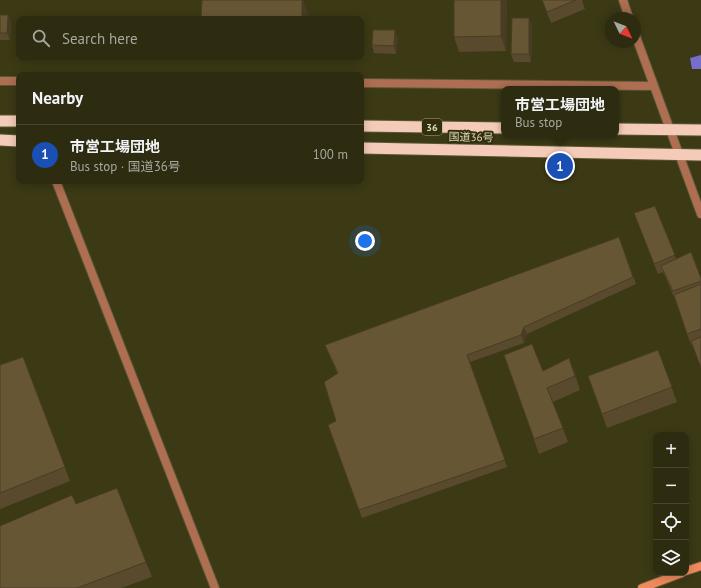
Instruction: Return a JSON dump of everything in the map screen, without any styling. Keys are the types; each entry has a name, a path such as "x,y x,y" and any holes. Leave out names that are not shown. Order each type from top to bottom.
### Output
{"highway":[{"path":"0,121 16,122"},
{"name":"国道36号","path":"364,126 501,128"},
{"path":"619,129 701,130"},
{"path":"0,140 16,141"},
{"name":"国道36号","path":"364,148 701,155"}],"main road":[{"path":"689,570 701,566"},
{"path":"642,588 674,576"}],"street":[{"path":"623,0 627,12"},
{"path":"640,48 701,214"},
{"path":"0,81 16,81"},
{"path":"364,83 653,86"},
{"path":"57,184 215,588"}],"shaded area":[{"path":"701,55 701,69 692,69 690,58"}],"building":[{"path":"202,0 302,0 302,16 201,16"},
{"path":"454,0 501,0 501,36 454,37"},
{"path":"542,0 576,0 547,12"},
{"path":"0,15 8,15 7,33 0,33"},
{"path":"512,18 529,18 529,54 511,54"},
{"path":"373,30 395,30 394,46 372,45"},
{"path":"655,206 675,255 654,264 634,213"},
{"path":"619,237 633,277 524,327 521,335 467,355 505,460 359,510 328,425 336,421 324,382 338,373 325,345"},
{"path":"691,252 701,281 673,291 661,266"},
{"path":"701,284 701,329 687,334 674,295"},
{"path":"701,337 701,368 691,341"},
{"path":"532,344 543,371 569,358 575,376 547,388 563,428 534,439 504,355"},
{"path":"658,350 672,387 602,414 588,376"},
{"path":"23,357 65,467 0,493 0,365"},
{"path":"117,488 146,562 77,588 0,588 0,526 72,495 76,504"}],"place":[{"name":"市営工場団地","path":"560,166"}]}
